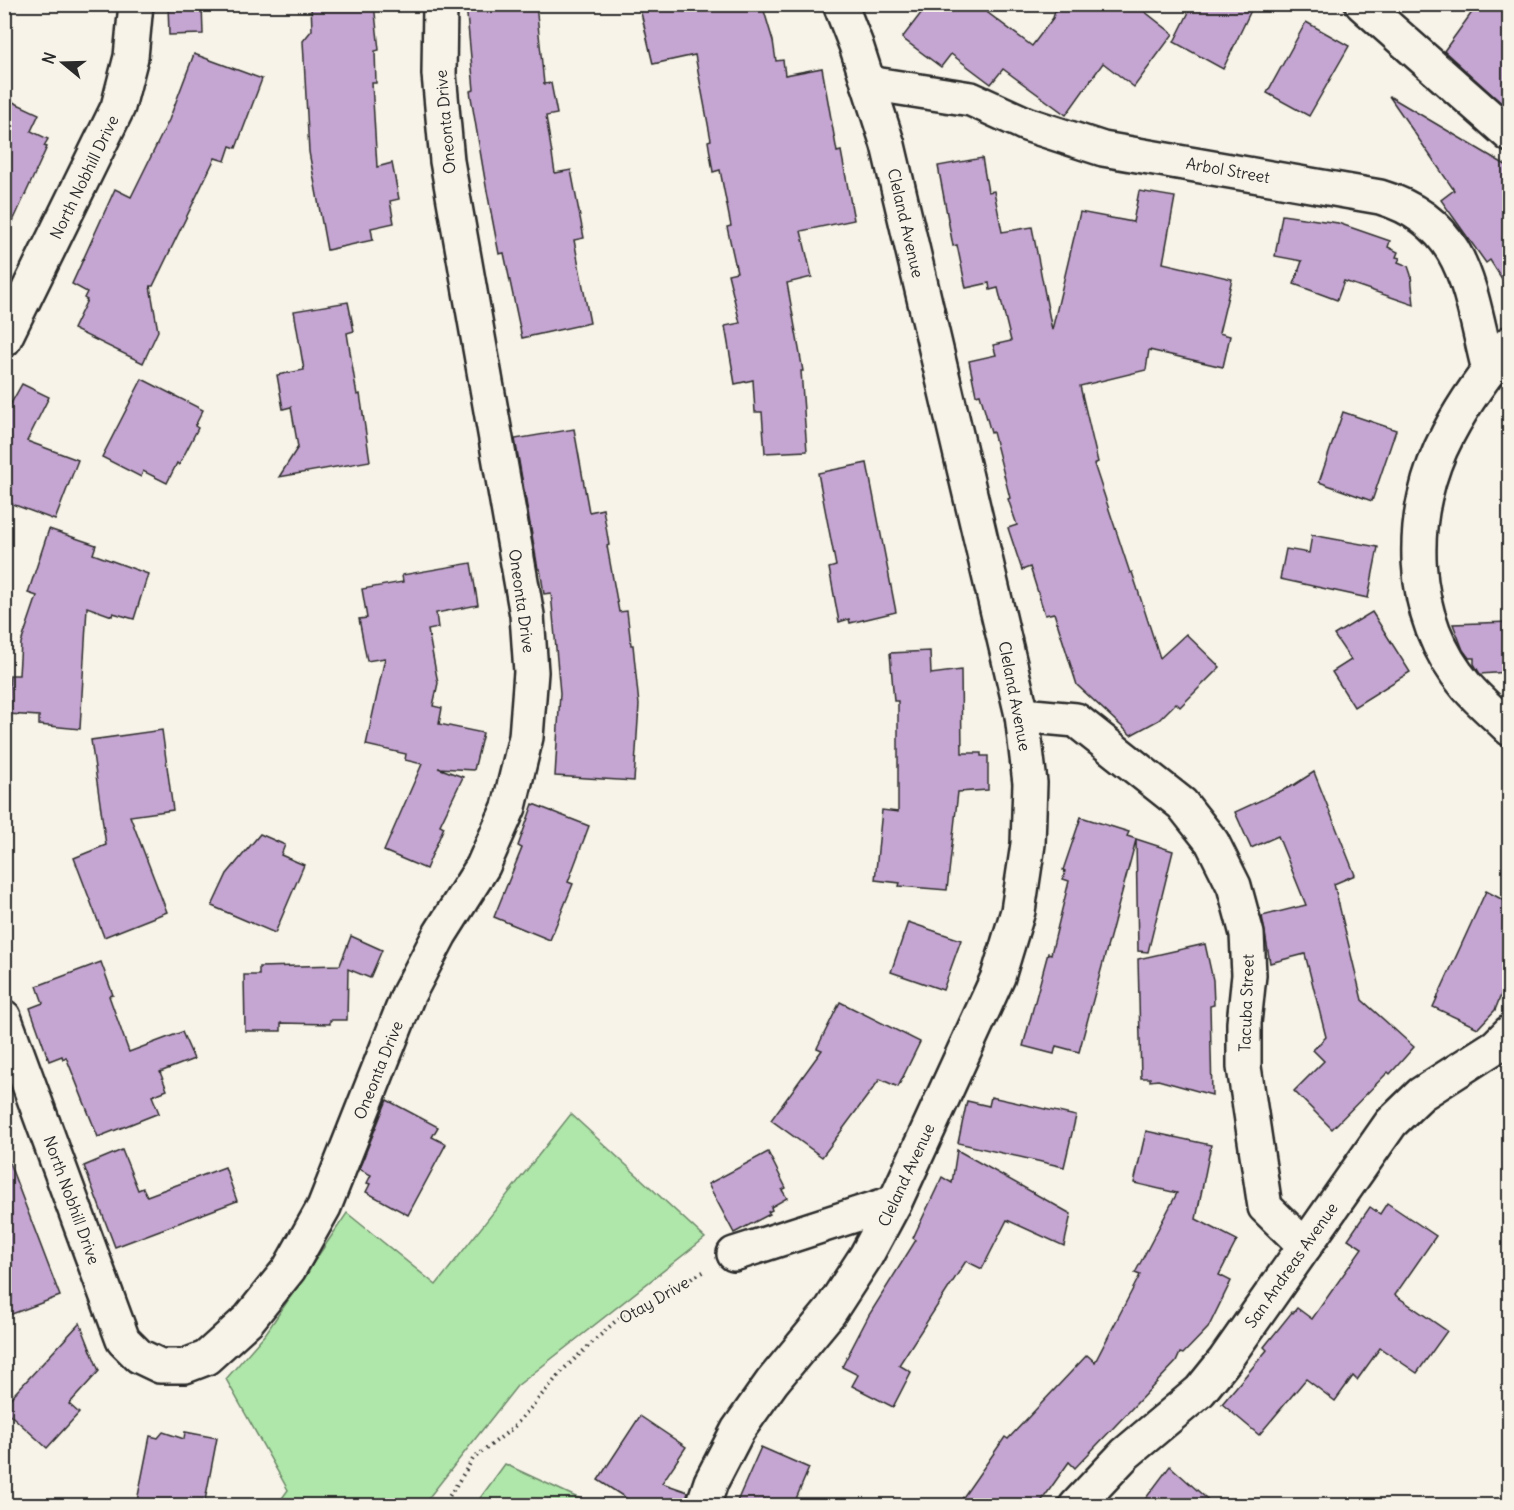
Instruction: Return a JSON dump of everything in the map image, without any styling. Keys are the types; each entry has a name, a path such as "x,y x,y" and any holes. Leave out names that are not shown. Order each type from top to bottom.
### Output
{"street":[{"name":"North Nobhill Drive","path":"4,340 118,107 131,57 136,4"},
{"name":"Oneonta Drive","path":"160,1366 185,1366 206,1358 249,1319 289,1269 324,1207 408,995 440,934 483,866 509,807 526,737 531,672 527,615 447,162 439,74 440,4"},
{"name":"Cleland Avenue","path":"703,1506 711,1482 738,1430 772,1382 829,1313 866,1256 895,1202 998,977 1018,911 1028,843 1030,783 1022,715 888,145 856,45 840,4"},
{"path":"1362,4 1509,135"},
{"name":"Arbol Street","path":"868,82 971,99 1026,124 1103,149 1393,201 1422,215 1445,237 1462,265 1489,370"},
{"path":"1509,343 1447,434 1430,477 1420,517 1418,562 1426,610 1442,648 1467,686 1509,729"},
{"name":"Tacuba Street","path":"1022,715 1076,720 1182,804 1212,842 1234,886 1247,934 1249,975 1244,1023 1244,1067 1265,1207 1305,1246"},
{"name":"North Nobhill Drive","path":"4,1017 123,1340 139,1356 160,1366"},
{"name":"San Andreas Avenue","path":"1076,1506 1125,1455 1200,1390 1225,1360 1391,1123 1421,1094 1496,1046 1509,1032"},
{"path":"734,1254 895,1202"}],"path":[{"name":"Otay Drive","path":"442,1506 473,1459 513,1428 566,1367 620,1317 734,1254"}],"green space":[{"path":"571,1114 705,1238 517,1386 423,1505 277,1505 288,1490 226,1379 266,1333 347,1213 436,1285"},
{"path":"505,1464 593,1505 475,1505"}],"building":[{"path":"168,4 202,4 203,34 169,35"},
{"path":"311,4 374,4 379,50 375,51 376,83 372,83 377,167 392,163 399,199 390,201 394,223 371,228 373,240 327,250 309,152 303,41 312,30"},
{"path":"466,4 536,4 544,84 551,83 557,114 546,116 555,173 571,170 584,238 574,240 590,323 522,338 504,253 499,254 470,91 474,90"},
{"path":"639,4 762,4 773,41 776,61 783,60 785,75 822,68 837,152 841,151 854,220 801,231 812,277 787,283 803,371 801,371 807,451 765,453 762,412 755,412 753,380 735,384 725,326 740,323 728,274 737,272 727,227 731,226 720,170 713,172 708,141 711,140 695,55 653,64"},
{"path":"928,4 976,4 1032,46 1053,18 1057,4 1135,4 1173,34 1134,87 1103,63 1066,115 1003,69 991,84 951,54 941,67 902,38"},
{"path":"1193,4 1254,4 1223,69 1174,42"},
{"path":"1478,4 1509,4 1509,110 1444,51"},
{"path":"1306,22 1349,46 1309,116 1267,93"},
{"path":"194,54 262,79 236,148 230,146 225,161 215,158 153,286 150,286 158,331 143,363 73,329 87,300 84,298 87,292 72,284 115,189 131,197 169,120"},
{"path":"1389,96 1509,167 1509,290 1490,260 1486,263 1441,200 1454,190"},
{"path":"13,102 39,114 31,131 48,139 44,146 47,147 4,241 4,117"},
{"path":"982,158 988,192 994,191 1002,232 1032,227 1052,330 1080,212 1133,222 1139,191 1175,197 1163,263 1232,279 1219,333 1230,336 1223,367 1149,350 1146,370 1080,386 1098,462 1094,464 1160,658 1186,634 1220,667 1180,707 1176,703 1159,720 1131,735 1077,685 1054,613 1045,615 1030,567 1022,570 1008,528 1017,525 1008,499 1010,498 993,432 991,433 980,394 976,395 969,361 996,355 993,345 1011,341 998,288 990,290 989,283 966,288 957,245 953,246 938,166"},
{"path":"1282,215 1338,223 1390,241 1388,247 1398,252 1396,257 1400,258 1398,262 1408,266 1414,305 1344,281 1337,300 1294,284 1302,261 1275,256"},
{"path":"348,302 354,331 347,333 357,395 360,394 370,461 279,477 298,447 291,407 283,409 277,375 304,370 294,311"},
{"path":"142,379 203,410 195,426 198,428 167,483 143,471 141,477 102,457"},
{"path":"22,384 49,397 27,441 78,460 55,520 4,501 4,416"},
{"path":"1343,412 1396,430 1372,501 1319,482"},
{"path":"574,429 589,512 603,509 619,612 627,611 631,645 633,645 639,705 634,781 555,776 560,693 551,593 544,594 540,569 538,569 515,439"},
{"path":"867,463 896,612 850,623 849,619 839,622 829,568 836,566 818,473"},
{"path":"49,529 96,545 93,554 148,574 134,619 113,613 112,616 87,607 80,729 39,725 39,716 8,714 10,675 19,675 21,643 37,596 28,593"},
{"path":"1312,535 1378,547 1368,598 1280,579 1286,549 1309,553"},
{"path":"471,563 478,605 436,613 438,628 428,630 438,683 433,706 442,708 439,724 483,733 474,770 438,768 463,777 440,825 444,827 426,869 384,851 422,764 405,760 406,754 366,745 385,658 367,661 359,619 367,618 362,589 403,582 402,575"},
{"path":"1372,612 1410,672 1354,707 1332,672 1351,660 1334,635"},
{"path":"1509,622 1509,672 1480,674 1474,664 1474,658 1469,658 1463,650 1453,624"},
{"path":"930,651 931,674 961,670 962,753 981,753 981,756 988,756 988,790 958,792 947,890 899,886 900,883 875,880 882,810 898,812 898,701 894,701 890,653"},
{"path":"162,730 173,810 130,816 167,912 104,937 74,858 106,845 91,740"},
{"path":"1314,772 1355,875 1334,884 1362,1000 1414,1047 1390,1074 1388,1072 1332,1129 1294,1091 1324,1061 1313,1050 1326,1037 1305,954 1270,963 1262,916 1306,905 1278,836 1251,848 1235,812 1294,785"},
{"path":"533,804 589,826 568,882 573,884 550,940 494,917 522,848 518,846"},
{"path":"1081,817 1129,832 1127,836 1173,851 1148,952 1138,951 1136,840 1079,1052 1056,1046 1054,1054 1023,1046 1048,953 1051,954 1069,881 1063,879 1065,871 1063,870"},
{"path":"260,834 285,845 281,855 304,865 275,933 212,906 227,874"},
{"path":"1486,891 1509,903 1509,992 1503,990 1495,1010 1478,1028 1433,1007"},
{"path":"908,922 961,940 943,990 891,972"},
{"path":"351,936 382,950 370,978 348,969 347,1020 330,1020 330,1024 281,1023 281,1031 245,1031 244,975 259,975 259,967 340,965"},
{"path":"1205,944 1213,980 1214,1005 1210,1006 1212,1095 1158,1080 1150,1081 1150,1078 1141,1078 1138,959"},
{"path":"101,962 113,995 109,996 129,1052 182,1032 194,1059 160,1072 167,1090 152,1096 159,1113 98,1137 66,1057 63,1059 62,1056 49,1061 30,1008 43,1003 37,986"},
{"path":"840,1002 920,1042 898,1087 880,1079 822,1157 771,1120 822,1050 817,1048"},
{"path":"991,1097 1076,1116 1064,1167 958,1143 967,1101 989,1106"},
{"path":"387,1100 438,1127 432,1137 446,1144 408,1215 366,1192 371,1175 359,1169"},
{"path":"1146,1131 1211,1145 1196,1219 1237,1240 1219,1275 1231,1281 1208,1328 1183,1354 1180,1353 1176,1362 1075,1468 1069,1462 1038,1506 957,1506 1005,1437 1008,1439 1087,1355 1095,1362 1140,1275 1135,1273 1177,1193 1134,1183"},
{"path":"122,1150 138,1190 143,1188 147,1196 225,1167 237,1201 115,1247 84,1166"},
{"path":"957,1150 1071,1214 1064,1246 1007,1220 982,1269 966,1261 899,1365 911,1372 893,1407 852,1386 858,1375 842,1367 869,1315 916,1240 913,1238 942,1177 952,1183"},
{"path":"768,1152 786,1188 782,1190 787,1198 771,1207 772,1210 768,1212 770,1214 734,1233 708,1184"},
{"path":"7,1157 60,1296 4,1317 4,1158"},
{"path":"1387,1203 1436,1236 1395,1295 1447,1331 1417,1373 1380,1348 1357,1380 1353,1376 1335,1401 1306,1379 1259,1435 1222,1404 1267,1350 1264,1347 1292,1312 1297,1308 1312,1319 1362,1248 1348,1239 1370,1207 1380,1214"},
{"path":"80,1323 99,1371 69,1404 79,1413 47,1448 4,1409 4,1405"},
{"path":"640,1416 686,1447 662,1483 688,1492 685,1506 638,1506 598,1480"},
{"path":"163,1432 184,1439 185,1432 217,1438 204,1506 136,1506 150,1436 158,1438"},
{"path":"761,1447 809,1468 793,1506 735,1506"},
{"path":"1170,1466 1215,1506 1140,1506"}]}
